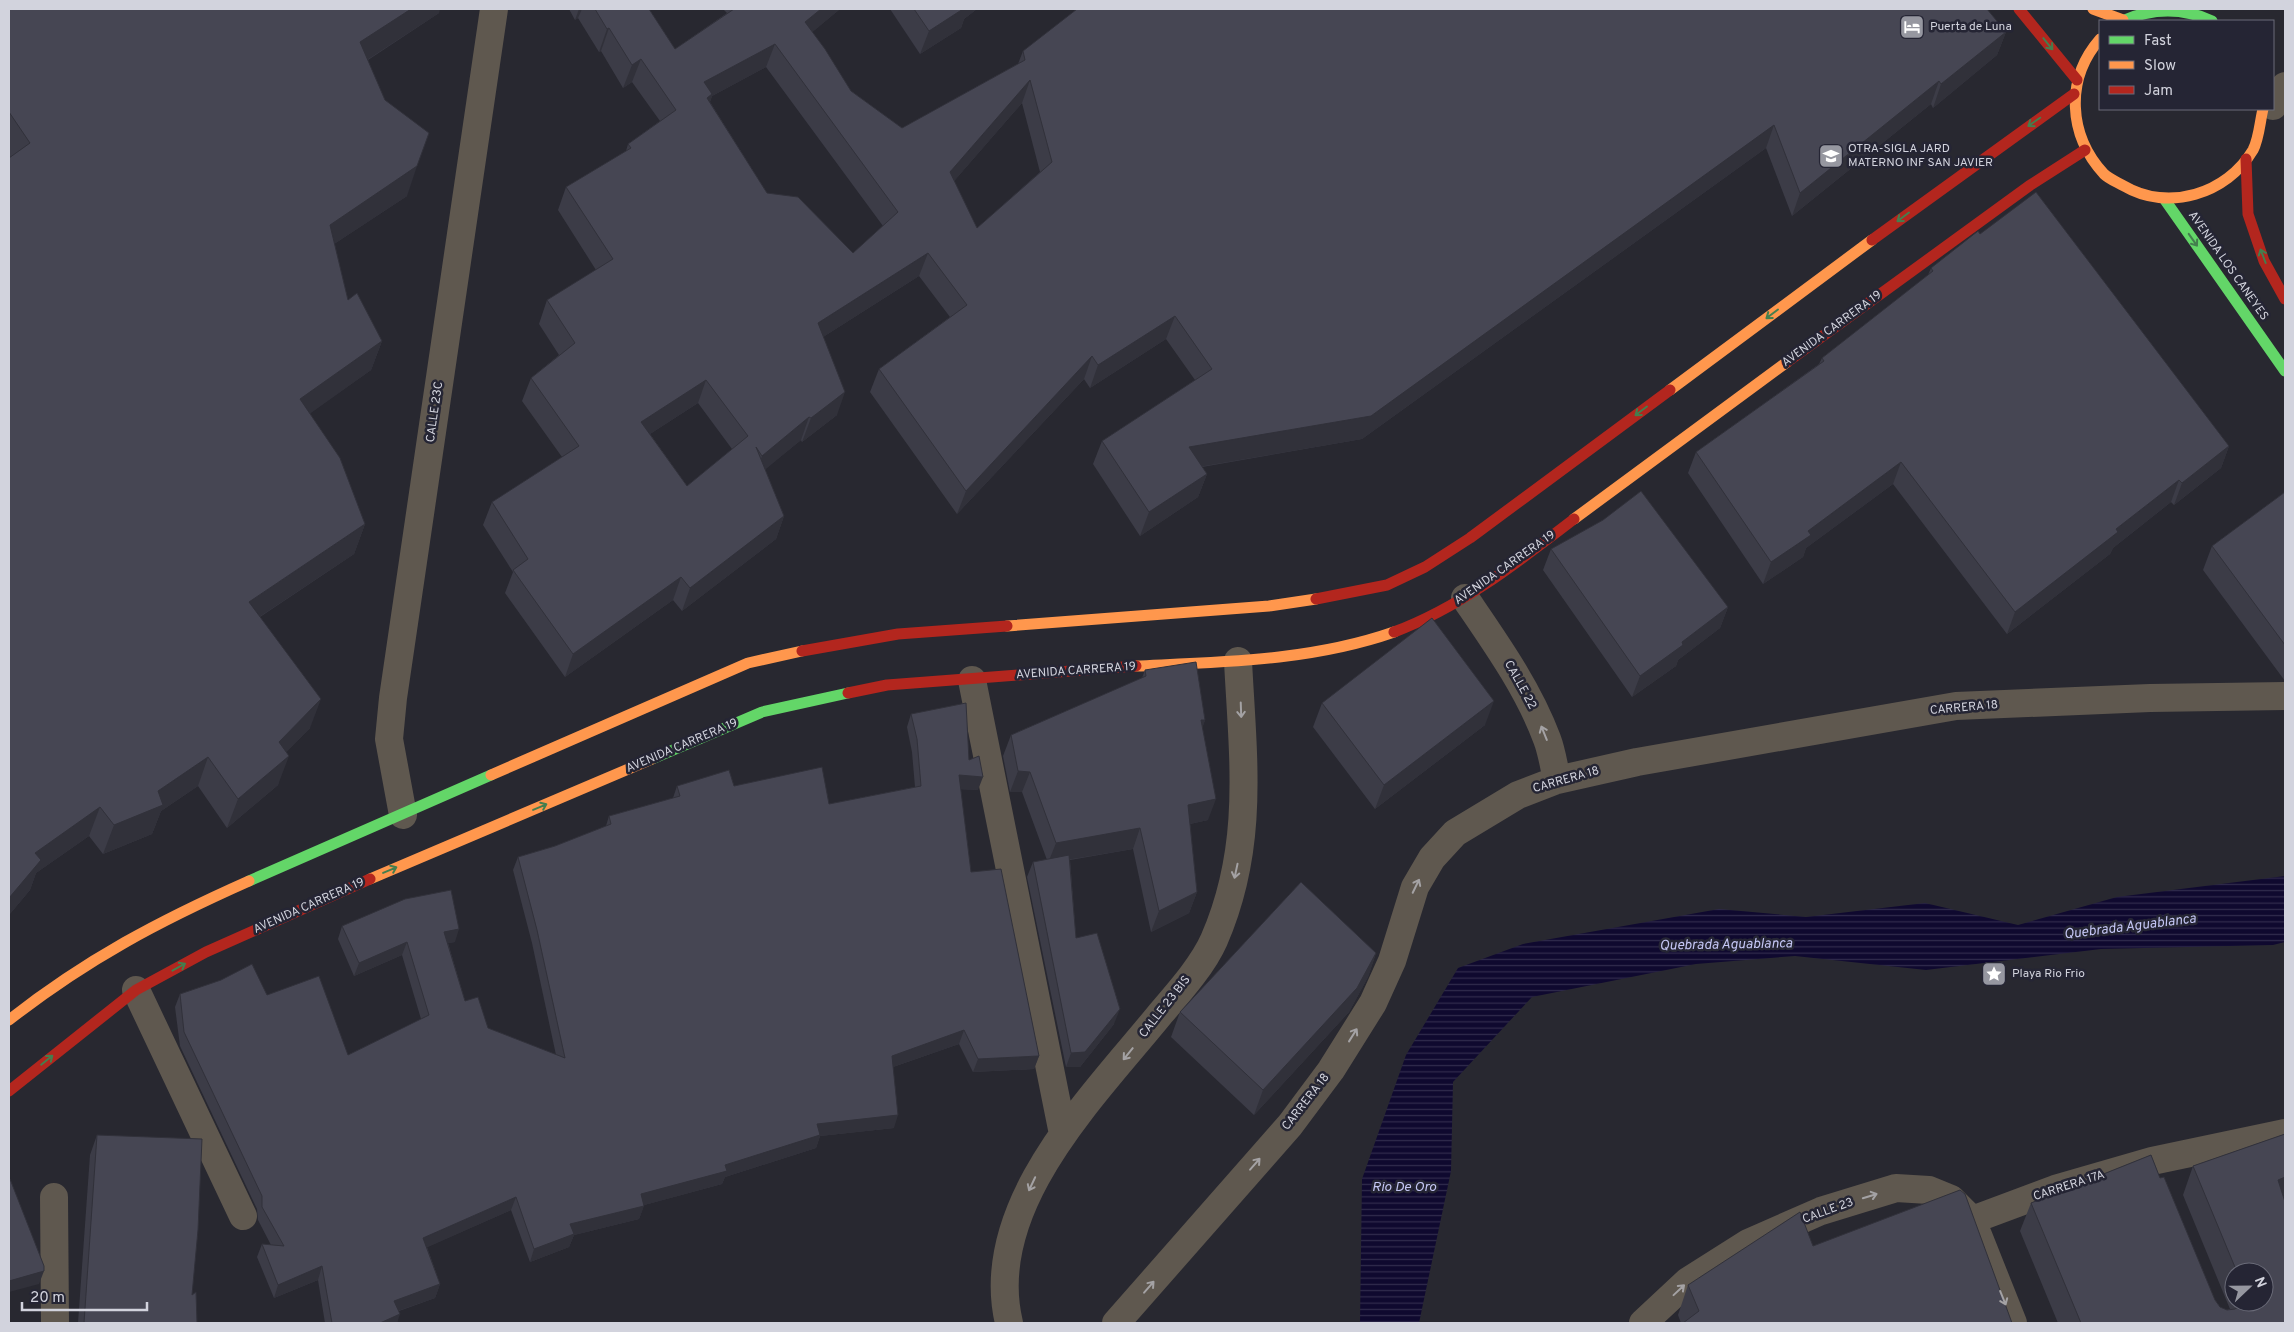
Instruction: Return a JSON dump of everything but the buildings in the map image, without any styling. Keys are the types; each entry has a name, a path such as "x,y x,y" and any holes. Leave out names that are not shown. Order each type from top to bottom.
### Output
{"street":[{"name":"CALLE 23C","path":"403,815 389,739 393,698 494,9"},
{"path":"2019,9 2077,80"},
{"path":"2093,9 2120,20"},
{"path":"2125,20 2158,10 2179,9 2210,20"},
{"path":"2099,39 2083,62 2077,80 2074,94 2075,123 2085,150 2106,176 2134,193 2165,200 2189,198 2211,190 2231,177 2246,159 2256,142 2267,111"},
{"path":"2274,101 2285,86"},
{"path":"9,1020 48,989 133,934 188,908 748,663 827,645 898,634 1269,606 1342,596 1387,585 1424,567 1470,538 1994,150 2074,94"},
{"name":"AVENIDA CARRERA 19","path":"9,1091 136,990 206,952 382,874 762,712 887,685 972,680 1087,669 1238,661 1312,654 1362,643 1412,625 1465,598 2029,186 2085,150"},
{"path":"2246,159 2248,214 2264,261 2285,299"},
{"name":"AVENIDA LOS CANEYES","path":"2165,200 2285,371"},
{"name":"CALLE 22","path":"1465,598 1497,644 1534,708 1547,740 1558,780"},
{"name":"CALLE 23 BIS","path":"1009,1323 1004,1304 1006,1265 1016,1220 1034,1179 1063,1134 1184,986 1213,942 1230,897 1242,843 1244,795 1238,661"},
{"path":"972,680 1063,1134"},
{"name":"CARRERA 18","path":"1116,1323 1290,1125 1331,1070 1373,1003 1392,961 1415,887 1432,858 1456,833 1518,795 1558,780 1666,756 1956,706 2150,698 2285,696"},
{"path":"136,990 243,1216"},
{"name":"CARRERA 17A","path":"1972,1220 2055,1189 2152,1160 2285,1133"},
{"path":"2152,1160 2164,1188"},
{"name":"CALLE 23","path":"1643,1323 1688,1281 1748,1243 1821,1211 1896,1188 1929,1190 1951,1199 1972,1220"},
{"path":"54,1197 55,1323"},
{"path":"1972,1220 2013,1323"}],"water":[{"name":"Rio De Oro","path":"2285,876 2285,942 2273,945 2101,949 1926,970 1795,956 1696,964 1532,997 1453,1082 1451,1171 1419,1323 1360,1323 1362,1179 1406,1055 1458,968 1523,944 1719,909 1806,917 1925,903 2018,925 2117,897"}],"traffic: fast":[{"path":"2125,20 2144,14 2167,11 2190,13 2210,20"},
{"path":"2165,200 2285,371"},
{"path":"652,759 762,712 848,693"},
{"path":"249,881 491,775"}],"traffic: slow":[{"path":"2093,9 2123,20"},
{"path":"2099,40 2081,71 2076,89 2075,107 2078,125 2083,142 2092,159 2104,174 2141,194 2159,198 2177,198 2212,188 2228,178 2242,165 2253,150 2263,110"},
{"path":"1670,390 1872,240"},
{"path":"1574,519 1787,362"},
{"path":"1007,626 1269,606 1316,599"},
{"path":"1136,666 1234,661 1299,654 1363,642 1394,632"},
{"path":"491,775 748,663 802,651"},
{"path":"370,879 652,759"},
{"path":"9,1020 67,978 124,943 184,911 249,881"}],"traffic: jam":[{"path":"2019,9 2077,80"},
{"path":"1872,240 2074,94"},
{"path":"1787,362 2029,186 2085,150"},
{"path":"2246,159 2248,214 2264,261 2285,299"},
{"path":"1316,599 1387,585 1425,567 1470,538 1670,390"},
{"path":"1394,632 1419,622 1466,597 1574,519"},
{"path":"802,651 898,634 1007,626"},
{"path":"848,693 887,685 1136,666"},
{"path":"9,1091 136,990 206,952 370,879"}],"place":[{"name":"Puerta de Luna","path":"1912,27"},
{"name":"OTRA-SIGLA JARD MATERNO INF SAN JAVIER","path":"1831,156"},
{"name":"Playa Rio Frio","path":"1994,974"}],"water label":[{"name":"Quebrada Aguablanca","path":"2130,927"},
{"name":"Quebrada Aguablanca","path":"1726,945"}]}
